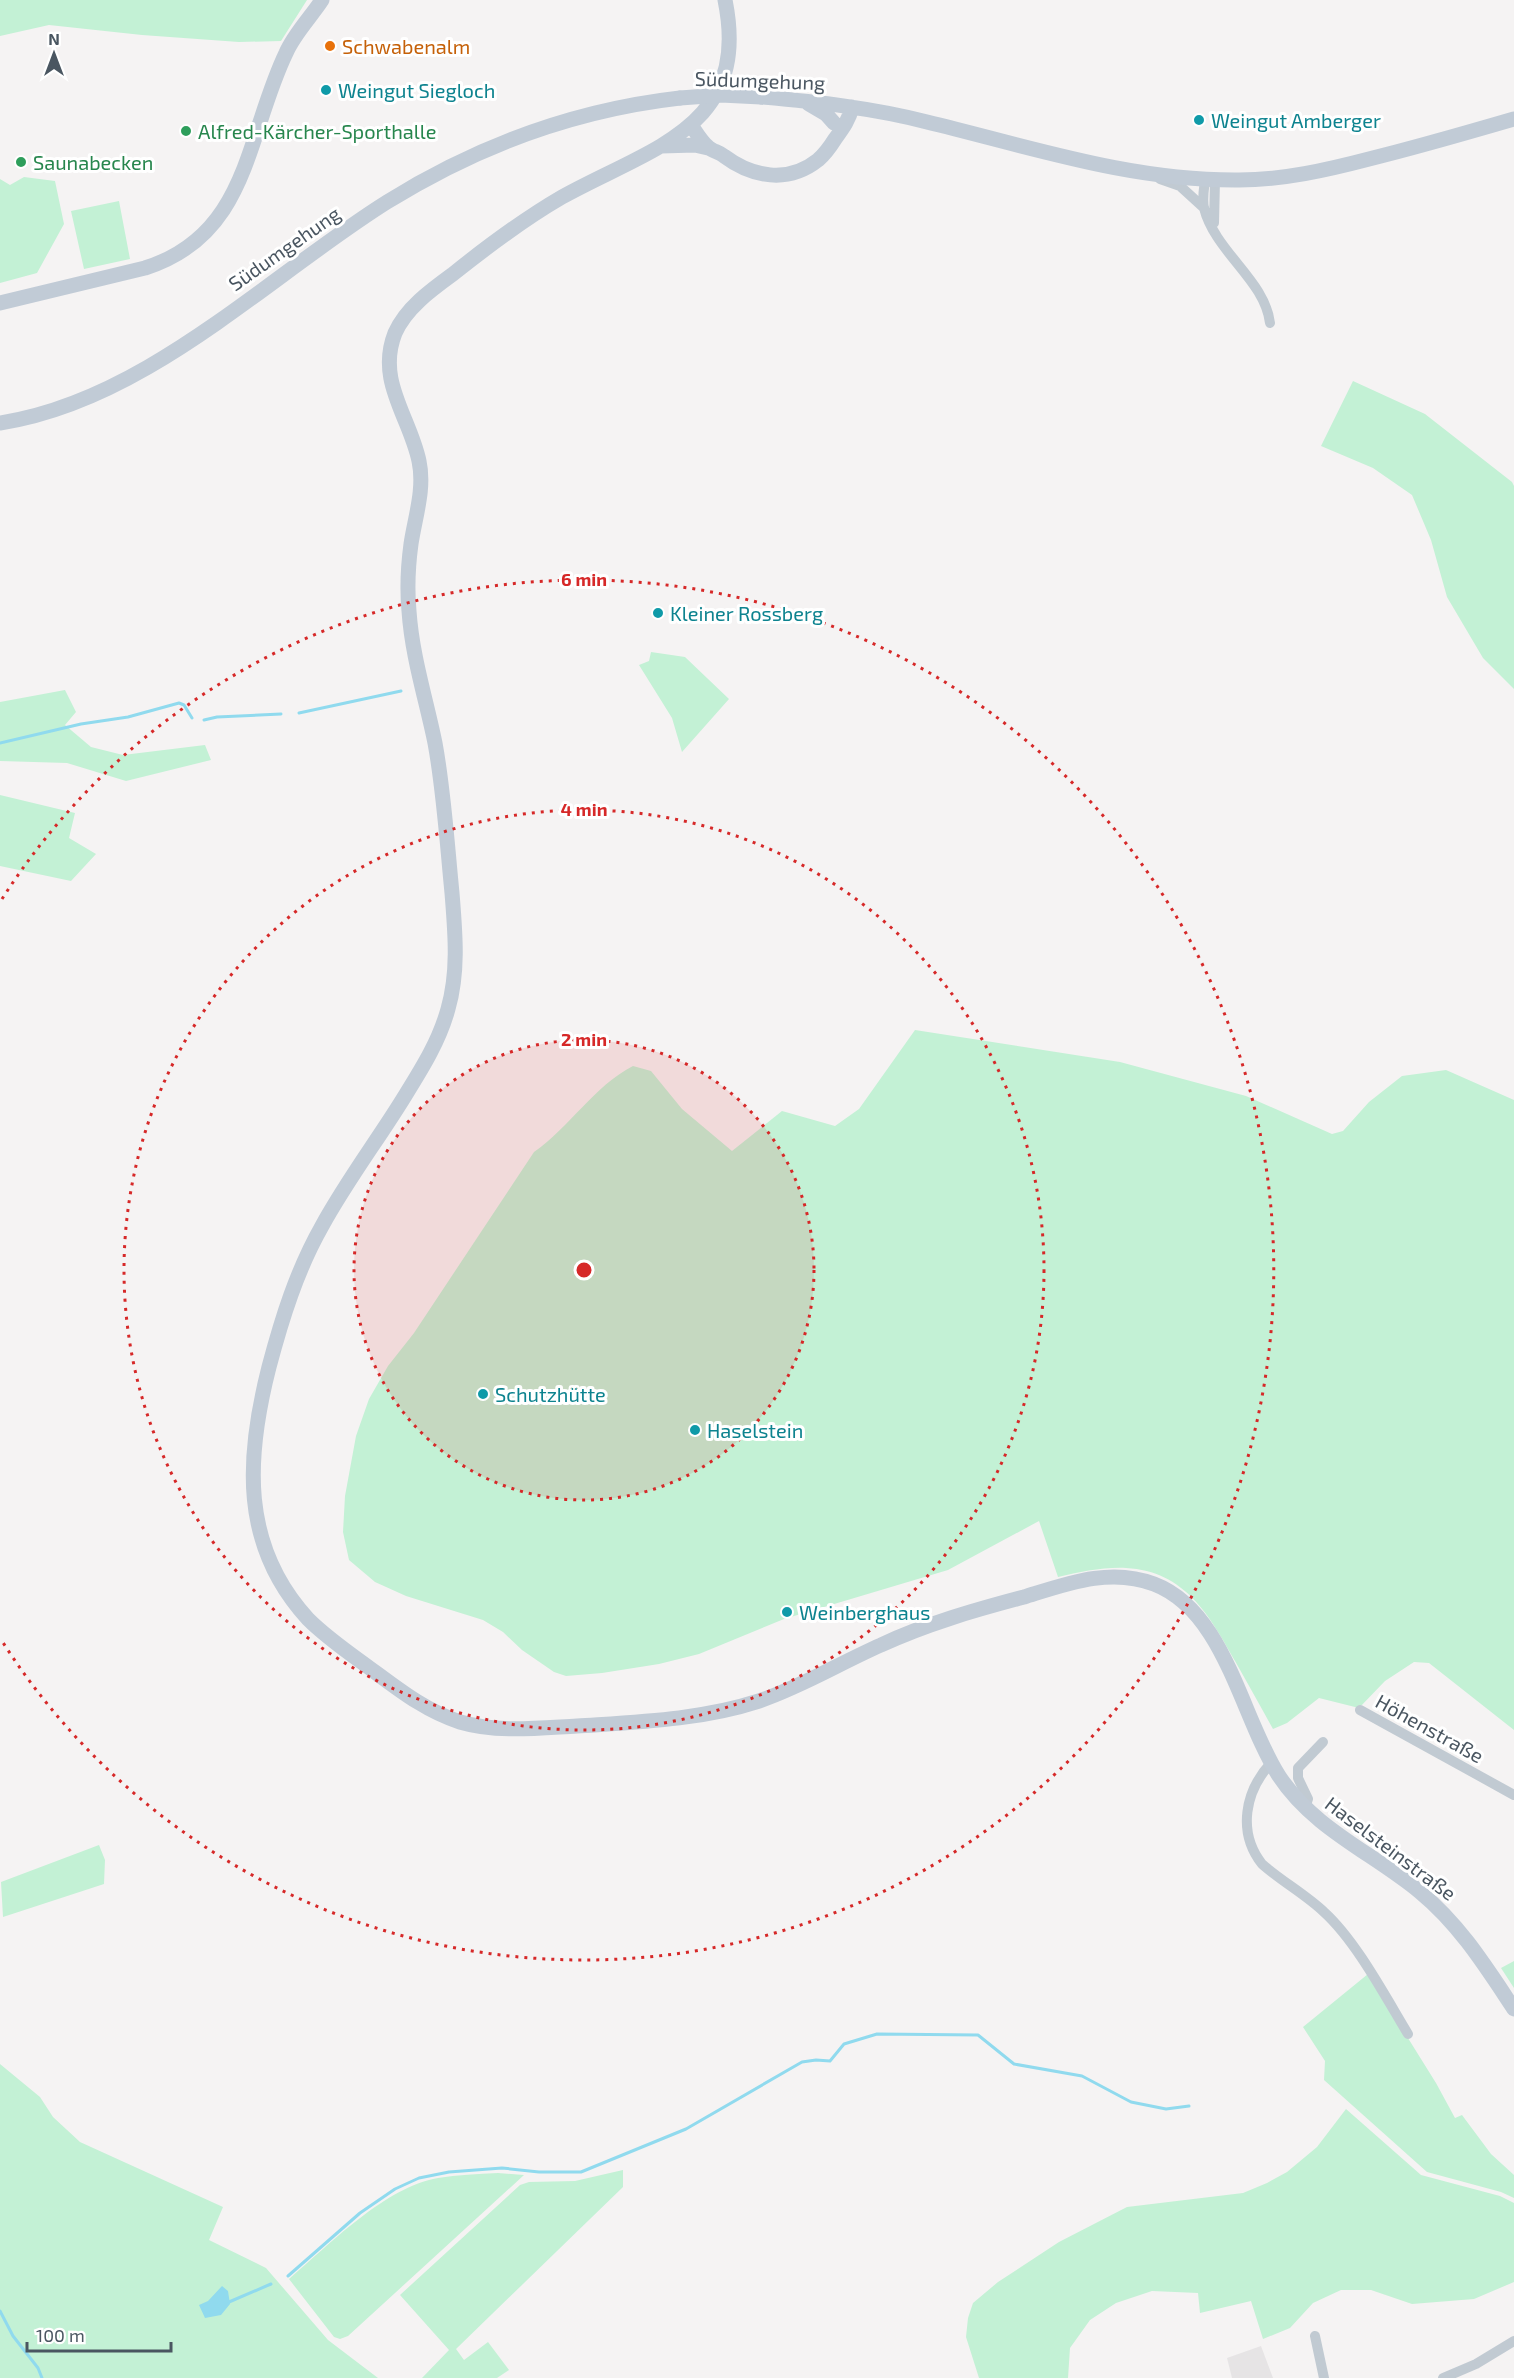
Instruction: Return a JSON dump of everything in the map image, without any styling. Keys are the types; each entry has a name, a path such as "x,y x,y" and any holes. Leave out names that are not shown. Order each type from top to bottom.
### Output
{"street":[{"path":"0,303 166,261 186,249 205,232 227,205 240,183 286,51 322,0"},
{"path":"725,0 731,44 728,64 714,100 696,121 716,151 733,164 766,176 783,175 801,170 817,161 827,151 835,131 849,118 845,105"},
{"name":"Südumgehung","path":"0,423 22,420 56,410 91,396 145,368 207,329 387,202 439,172 488,147 592,112 680,98 721,95 761,96 845,105 926,121 1098,166 1151,175 1210,180 1254,180 1325,170 1514,119"},
{"path":"804,101 826,114 835,131"},
{"name":"Haselsteinstraße","path":"696,121 661,146 558,199 477,255 411,308 400,323 392,342 389,358 390,379 394,397 418,456 421,476 410,555 409,612 412,643 440,772 455,936 453,985 448,1011 433,1052 325,1220 306,1256 285,1311 260,1405 252,1461 255,1511 260,1533 279,1581 291,1599 320,1631 427,1708 451,1719 475,1726 515,1728 636,1722 713,1713 757,1702 803,1683 886,1642 939,1622 1058,1587 1095,1577 1120,1575 1161,1586 1181,1598 1214,1638 1271,1763 1293,1795 1336,1834 1423,1894 1454,1923 1514,2009"},
{"path":"661,146 695,145 716,151"},
{"path":"1151,175 1180,186 1203,207 1227,252 1261,295 1268,308 1270,323"},
{"path":"1203,207 1210,180"},
{"path":"1210,180 1214,230"},
{"name":"Höhenstraße","path":"1360,1710 1514,1795"},
{"name":"Haselsteinstraße","path":"1305,1808 1308,1799 1298,1778 1298,1767 1323,1742"},
{"path":"1271,1763 1257,1780 1249,1801 1246,1829 1254,1854 1262,1864 1324,1912 1335,1924 1366,1966 1408,2034"},
{"path":"1315,2336 1324,2378"},
{"path":"1443,2378 1476,2364 1514,2341"}],"shaded area":[{"path":"1261,2346 1273,2378 1232,2378 1227,2358"}],"green space":[{"path":"0,0 307,0 281,41 239,42 49,25 0,36"},
{"path":"24,177 55,181 64,224 37,273 0,283 0,179 10,185"},
{"path":"119,201 130,259 84,269 71,211"},
{"path":"1353,381 1425,414 1512,482 1514,486 1514,689 1483,658 1447,597 1431,540 1412,495 1373,468 1321,446"},
{"path":"651,652 685,657 729,699 682,752 672,718 639,665 649,661"},
{"path":"65,690 76,712 65,725 91,747 123,755 205,745 211,760 126,781 67,763 0,761 0,702"},
{"path":"0,795 75,813 69,838 96,854 71,881 0,866"},
{"path":"915,1030 1120,1062 1246,1096 1332,1134 1343,1131 1369,1102 1402,1076 1446,1070 1514,1100 1514,1730 1429,1663 1414,1662 1385,1681 1359,1708 1319,1698 1287,1723 1273,1729 1216,1628 1193,1599 1180,1587 1164,1577 1147,1571 1126,1568 1109,1568 1058,1577 1039,1521 948,1570 784,1619 699,1654 659,1664 566,1676 554,1672 522,1650 503,1632 483,1620 406,1596 375,1582 349,1560 343,1532 345,1496 356,1436 369,1399 388,1366 414,1333 534,1152 559,1131 594,1095 619,1074 633,1066 651,1071 682,1109 732,1151 782,1111 835,1126 859,1109"},
{"path":"99,1845 105,1860 104,1884 3,1917 1,1882"},
{"path":"1514,1961 1514,1988 1501,1968"},
{"path":"1368,1974 1436,2083 1455,2118 1462,2115 1491,2154 1514,2175 1514,2198 1501,2192 1427,2172 1324,2080 1325,2061 1303,2027"},
{"path":"0,2064 40,2097 53,2117 80,2142 223,2207 209,2240 266,2268 328,2340 378,2378 0,2378"},
{"path":"1346,2109 1421,2175 1500,2196 1514,2203 1514,2282 1474,2299 1412,2304 1371,2290 1341,2290 1313,2303 1290,2328 1263,2339 1251,2301 1200,2313 1198,2293 1152,2291 1116,2303 1090,2320 1070,2348 1068,2378 979,2378 966,2337 968,2318 973,2303 998,2282 1059,2242 1127,2207 1243,2193 1267,2183 1287,2172 1317,2147"},
{"path":"623,2170 623,2187 456,2349 464,2360 488,2342 509,2370 497,2378 422,2378 449,2350 400,2295 520,2185 529,2182 575,2181"},
{"path":"498,2173 524,2175 348,2336 340,2339 334,2337 289,2279 359,2219 398,2193 438,2178"}],"water":[{"path":"222,2286 228,2291 230,2304 221,2315 205,2318 199,2305 208,2301"}],"waterway":[{"path":"299,713 401,691"},
{"path":"0,743 81,724 128,717 179,703 184,705 192,718"},
{"path":"204,720 217,717 281,714"},
{"path":"288,2276 360,2213 395,2189 419,2178 449,2172 502,2168 539,2172 581,2172 686,2129 802,2062 830,2061 844,2044 877,2034 978,2035 1014,2064 1082,2076 1131,2102 1166,2109 1189,2106"},
{"path":"229,2302 271,2284"},
{"path":"0,2311 13,2336 38,2368 42,2378"}],"place":[{"name":"Schwabenalm","path":"330,46"},
{"name":"Weingut Siegloch","path":"326,90"},
{"name":"Weingut Amberger","path":"1199,120"},
{"name":"Alfred-Kärcher-Sporthalle","path":"186,131"},
{"name":"Saunabecken","path":"21,162"},
{"name":"Kleiner Rossberg","path":"658,613"},
{"name":"Schutzhütte","path":"483,1394"},
{"name":"Haselstein","path":"695,1430"},
{"name":"Weinberghaus","path":"787,1612"}]}
